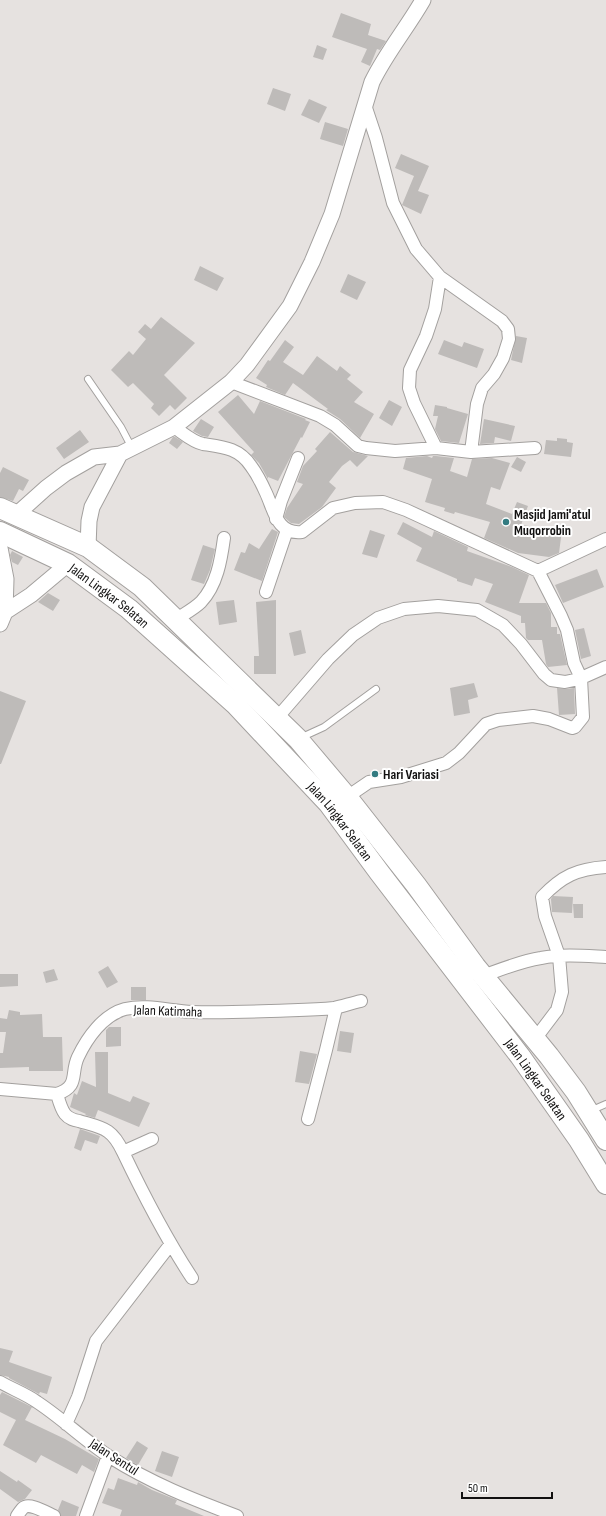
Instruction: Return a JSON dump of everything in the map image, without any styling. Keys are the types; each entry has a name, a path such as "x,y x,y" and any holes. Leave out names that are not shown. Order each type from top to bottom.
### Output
{"highway":[{"name":"Jalan Lingkar Selatan","path":"8,511 88,547 142,587 298,739 347,797 416,885 483,976 535,1039 571,1086 597,1108 606,1140"},
{"name":"Jalan Lingkar Selatan","path":"0,532 68,564 129,609 235,704 329,804 379,872 520,1056 579,1140 606,1184"},
{"path":"280,752 298,739"}],"street":[{"path":"8,511 46,488 66,473 94,457 126,451 174,427 231,382 247,365 278,324 301,286 332,214 372,82 379,67 412,19 423,0"},
{"path":"364,105 376,138 393,204 416,249 440,277 502,321 508,329 509,339 503,358 494,374 482,388 477,404 471,452"},
{"path":"436,448 414,403 409,388 410,370 426,336 435,309 440,277"},
{"path":"231,382 320,416 335,425 358,446 386,450 436,448 471,452 535,448"},
{"path":"174,427 192,439 203,444 214,444 231,449 248,462 266,494 276,519 287,530 296,533 302,532 333,508 355,503 383,502 406,510 538,571 561,616 567,630 574,663 581,678 583,717 575,727 572,728 549,719 533,716 491,722 486,724 459,753 446,763 401,776 369,782 347,797"},
{"path":"88,547 89,521 92,507 126,451"},
{"path":"276,519 281,501 298,458"},
{"path":"266,592 287,530"},
{"path":"175,620 201,601 210,588 220,567 224,538"},
{"path":"538,571 606,539"},
{"path":"0,548 6,579 3,618"},
{"path":"3,618 68,564"},
{"path":"277,718 328,659 353,635 378,618 404,610 438,606 477,610 503,625 521,644 544,674 551,680 565,682 581,678 606,667"},
{"path":"535,1039 557,1010 562,992 559,956 545,916 542,897 554,884 574,872 606,868"},
{"path":"483,976 510,966 542,958 559,956 606,957"},
{"name":"Jalan Katimaha","path":"58,1094 66,1091 72,1084 77,1059 96,1029 109,1017 124,1009 139,1007 157,1008 171,1011 236,1013 336,1008 361,1001"},
{"path":"308,1119 336,1008"},
{"path":"0,1090 58,1094 61,1107 65,1114 71,1118 100,1127 110,1132 118,1140 144,1196 170,1245 192,1278"},
{"path":"123,1152 152,1139"},
{"path":"66,1424 78,1397 96,1341 170,1245"},
{"name":"Jalan Sentul","path":"0,1382 37,1402 108,1456 154,1482 237,1516"},
{"path":"86,1516 108,1456"},
{"path":"17,1516 23,1508 27,1506 34,1507 54,1516"}],"lane":[{"path":"88,379 121,427 126,451"},
{"path":"298,739 324,727 376,689"}],"building":[{"path":"341,13 371,24 368,35 386,41 380,50 377,49 370,66 361,62 367,49 332,37"},
{"path":"317,45 327,49 323,60 313,57"},
{"path":"273,88 291,94 285,111 267,104"},
{"path":"309,99 327,107 319,123 301,115"},
{"path":"325,122 348,129 343,146 320,139"},
{"path":"401,154 429,166 418,191 429,195 421,214 402,205 414,176 395,168"},
{"path":"200,266 224,278 217,291 194,280"},
{"path":"348,274 366,282 357,300 340,292"},
{"path":"161,317 195,343 164,375 187,398 175,410 170,405 159,416 151,408 154,404 133,383 128,387 111,370 129,351 133,355 146,339 138,332 145,324 151,329"},
{"path":"516,336 527,338 522,363 511,360"},
{"path":"285,340 294,347 283,362 303,375 317,356 337,371 340,366 351,375 347,379 363,392 354,402 374,414 360,438 340,419 326,410 328,409 293,383 285,395 266,387 267,385 256,378 268,360 270,361"},
{"path":"444,340 462,347 464,342 484,349 477,368 438,354"},
{"path":"238,395 254,414 260,401 306,419 305,420 310,422 278,481 268,477 268,479 259,463 251,455 254,452 218,412"},
{"path":"389,400 402,407 392,426 379,418"},
{"path":"435,405 447,407 468,414 459,443 441,441 435,429 438,416 433,416"},
{"path":"201,419 214,427 208,437 202,436 193,431"},
{"path":"484,419 515,426 511,441 495,437 494,443 480,444"},
{"path":"80,430 89,442 64,459 56,448"},
{"path":"330,432 353,452 368,456 357,467 350,460 342,466 329,482 336,488 322,507 299,524 291,523 284,517 287,508 303,484 297,482 303,466 317,451 315,449"},
{"path":"173,437 183,442 177,449 169,443"},
{"path":"557,438 567,439 567,442 573,443 571,457 544,454 546,440 557,441"},
{"path":"427,456 432,458 433,456 436,456 454,458 450,471 467,477 472,459 492,458 510,463 500,490 491,487 486,504 512,514 517,502 528,506 521,525 562,530 559,553 549,557 518,553 484,538 490,522 455,512 454,514 444,511 445,508 425,502 432,479 403,469 406,458"},
{"path":"517,457 526,462 521,472 511,467"},
{"path":"3,467 29,480 23,491 19,489 13,501 0,497 0,473"},
{"path":"403,522 432,537 434,531 468,547 467,551 512,567 529,575 519,603 546,603 551,613 551,627 557,627 557,634 560,634 567,665 548,667 546,664 542,640 528,640 526,638 525,623 521,623 521,616 485,602 493,584 475,578 472,586 457,581 457,579 416,561 422,548 397,534"},
{"path":"272,529 278,532 262,581 234,570 241,552 245,553 249,543 259,549"},
{"path":"370,530 385,535 377,558 362,554"},
{"path":"203,545 215,549 210,570 204,584 191,580"},
{"path":"12,551 23,557 18,565 12,562 10,555"},
{"path":"597,569 604,587 563,603 555,585"},
{"path":"48,593 60,600 53,611 38,602"},
{"path":"234,600 237,622 219,625 216,602"},
{"path":"276,600 276,674 254,674 254,656 259,656 256,602"},
{"path":"584,628 591,656 581,659 575,630"},
{"path":"301,630 306,653 294,656 289,633"},
{"path":"474,683 478,697 468,700 470,713 454,716 450,688"},
{"path":"557,688 574,688 575,714 559,715"},
{"path":"0,691 26,701 1,764 0,764"},
{"path":"553,896 573,897 572,913 552,912 551,899"},
{"path":"573,904 583,904 583,918 574,918"},
{"path":"108,966 118,982 107,988 98,972"},
{"path":"54,969 58,980 46,983 43,972"},
{"path":"0,974 18,974 18,986 0,987"},
{"path":"131,987 146,987 146,1000 131,1000"},
{"path":"9,1010 20,1012 20,1015 42,1014 43,1037 62,1037 63,1071 29,1071 29,1067 0,1068 0,1053 3,1053 6,1032 0,1032 0,1018 7,1019"},
{"path":"109,1027 121,1027 121,1046 106,1047 106,1030"},
{"path":"340,1031 354,1033 351,1053 337,1051"},
{"path":"300,1051 317,1054 309,1084 295,1082"},
{"path":"95,1052 108,1052 108,1093 130,1102 133,1096 150,1103 139,1127 98,1110 95,1118 85,1115 86,1114 70,1107 74,1093 77,1095 82,1081 96,1087"},
{"path":"80,1129 100,1136 97,1144 85,1140 81,1151 74,1148"},
{"path":"0,1348 13,1351 9,1362 52,1377 47,1394 40,1392 39,1394 9,1377 0,1375"},
{"path":"2,1392 32,1407 25,1420 65,1439 99,1459 94,1472 82,1465 77,1474 41,1455 36,1463 3,1445 16,1420 0,1412 0,1395"},
{"path":"137,1441 148,1448 138,1465 126,1458"},
{"path":"162,1451 179,1457 172,1477 155,1471"},
{"path":"0,1471 17,1482 18,1480 32,1490 25,1499 18,1502 0,1489"},
{"path":"118,1478 137,1485 138,1482 152,1490 177,1500 175,1504 204,1516 120,1516 122,1510 102,1503 108,1488 114,1490"},
{"path":"62,1500 79,1507 76,1516 61,1516 58,1510"}],"place":[{"name":"Masjid Jami'atul Muqorrobin","path":"506,522"},
{"name":"Hari Variasi","path":"375,774"}]}
